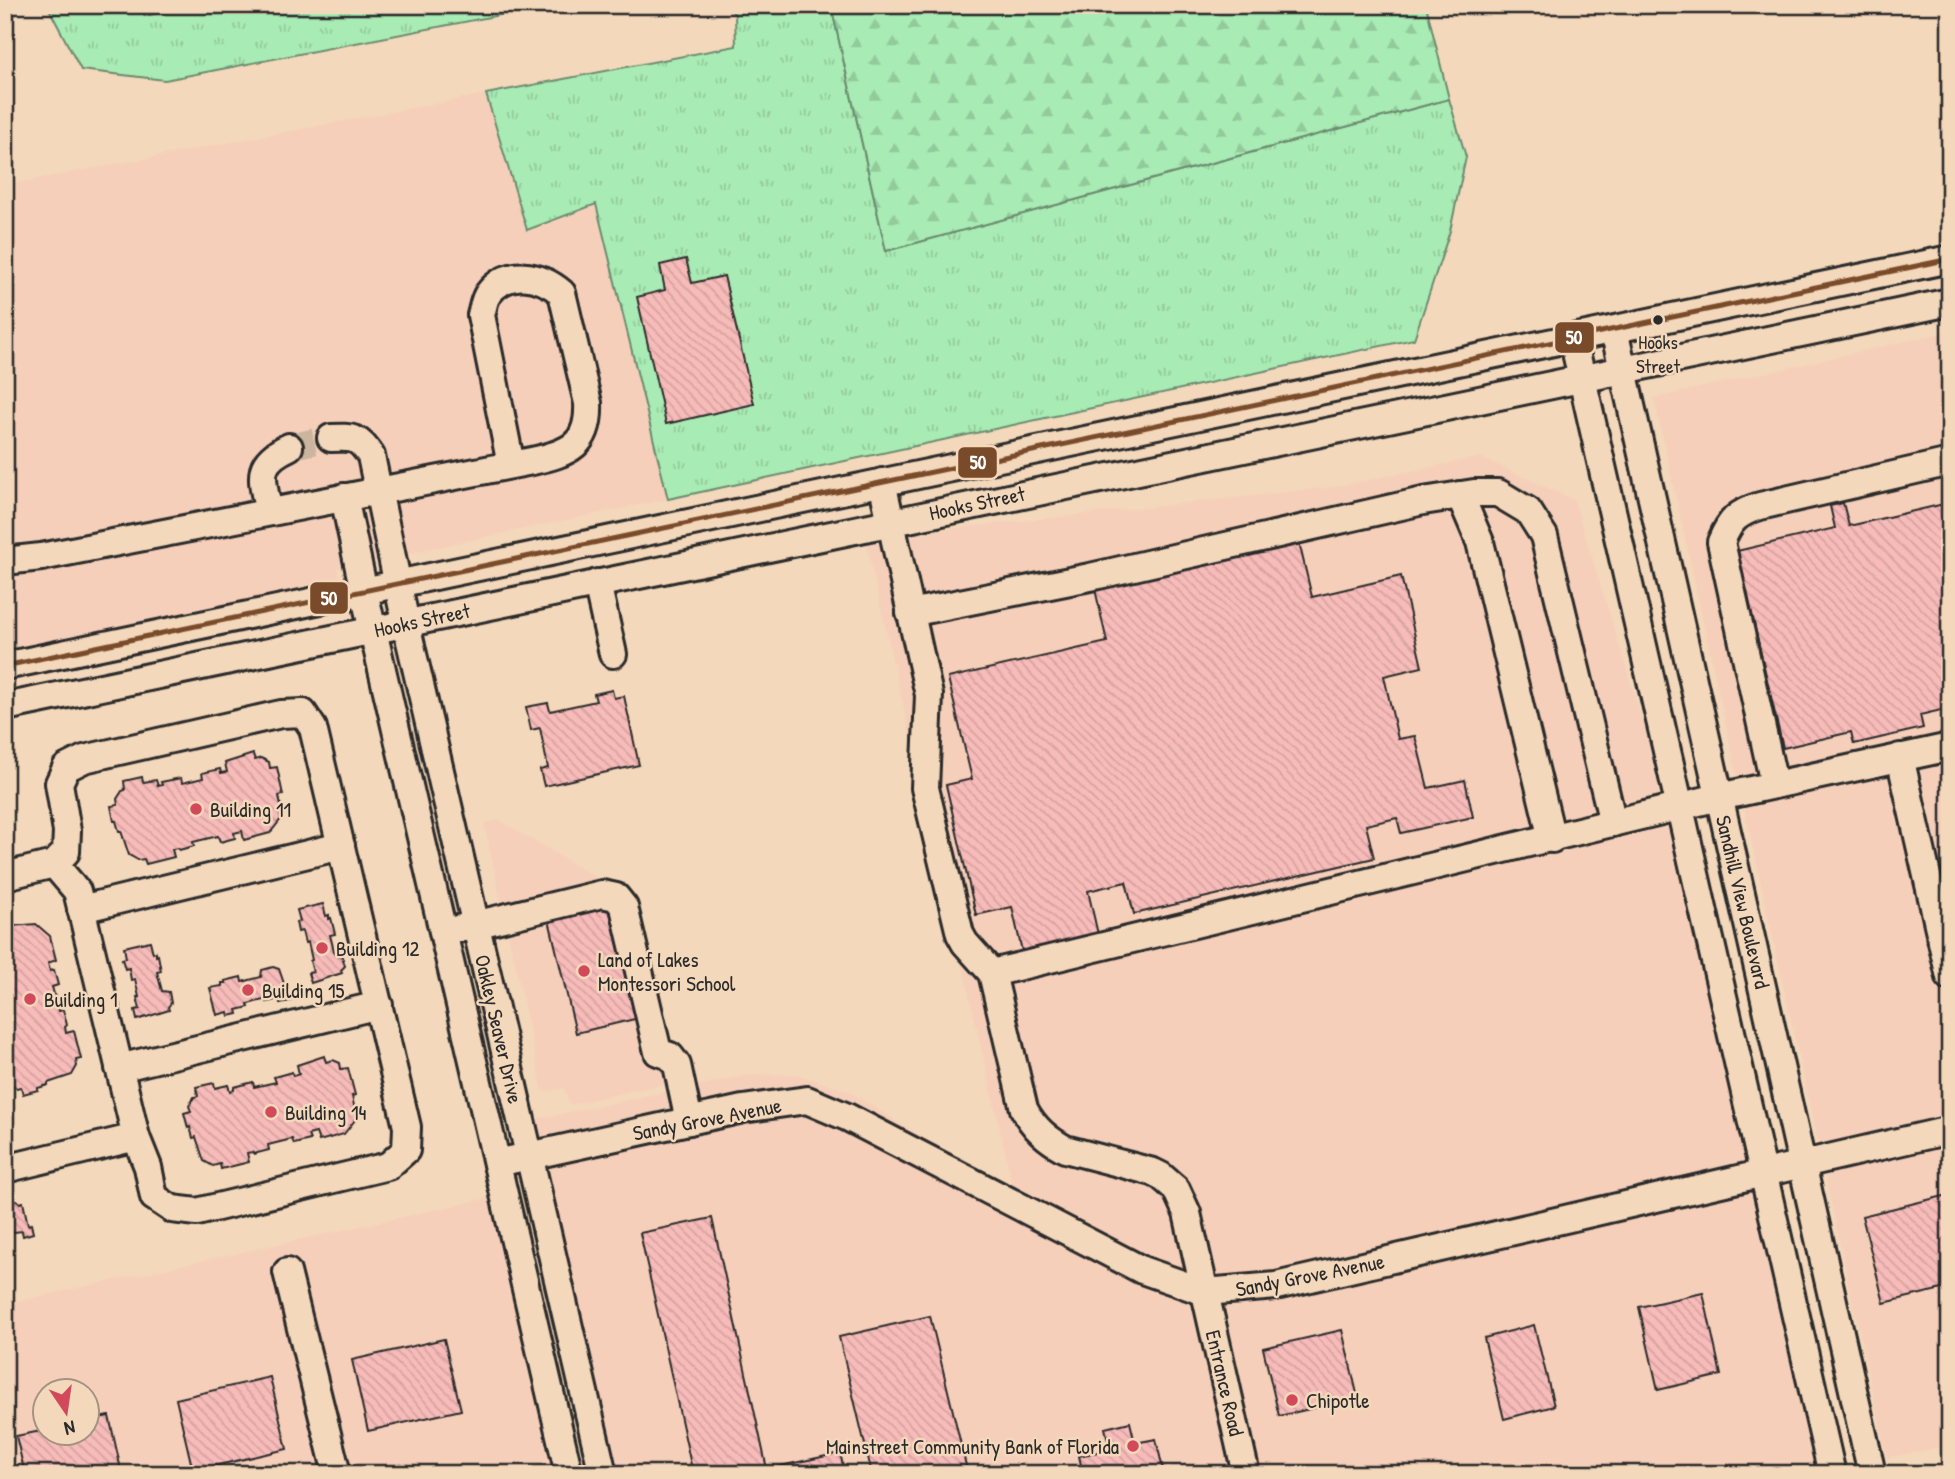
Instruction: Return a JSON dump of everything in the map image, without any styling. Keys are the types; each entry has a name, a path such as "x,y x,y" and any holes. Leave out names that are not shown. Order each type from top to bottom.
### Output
{"street":[{"name":"Hooks Street","path":"5,666 1950,259"},
{"path":"5,561 41,557 379,490 511,465 555,456 573,446 586,432 589,403 562,293 538,277 504,279 487,295 481,315 511,465"},
{"name":"Hooks Street","path":"5,707 1950,302"},
{"name":"Sandhill View Boulevard","path":"1614,330 1872,1474"},
{"name":"Sandhill View Boulevard","path":"1573,339 1832,1474"},
{"name":"Oakley Seaver Drive","path":"331,438 352,437 362,442 371,456 405,624 603,1474"},
{"path":"269,512 262,482 264,468 271,456 289,447"},
{"path":"1774,784 1721,542 1728,525 1743,511 1760,506 1950,462"},
{"path":"882,482 929,695 925,788 960,934 992,973 1552,839 1719,796 1950,747"},
{"path":"910,613 1090,577 1423,501 1498,493 1528,511 1544,536 1613,824"},
{"path":"1460,495 1480,542 1552,839"},
{"name":"Oakley Seaver Drive","path":"344,497 569,1474"},
{"path":"597,583 612,654"},
{"path":"5,876 54,864 66,852 67,831 59,783 66,768 85,759 281,714 303,713 313,728 379,1005 407,1127 406,1150 388,1166 197,1212 172,1209 154,1196 148,1167 135,1137 77,891 54,864"},
{"path":"1900,757 1950,977"},
{"path":"81,909 341,846"},
{"path":"443,933 602,894 610,895 621,902 658,1052 670,1056 677,1065 689,1121"},
{"name":"Entrance Road","path":"992,973 1024,1109 1031,1122 1052,1142 1065,1149 1153,1172 1175,1189 1187,1213 1246,1474"},
{"path":"119,1068 379,1005"},
{"name":"Sandy Grove Avenue","path":"496,1164 743,1109 807,1100 847,1116 1142,1270 1205,1292 1276,1286 1950,1130"},
{"path":"5,1170 135,1137"},
{"path":"287,1272 337,1474"}],"shaded area":[{"path":"486,94 527,229 596,203 668,499 337,568 341,585 5,654 5,185"},
{"path":"1950,331 1950,1445 1887,1458 1654,398"},
{"path":"1480,457 1574,500 1670,808 1821,1474 613,1474 530,1120 748,1075 795,1074 847,1090 1015,1196 865,538 1333,487"},
{"name":"Land of Lakes Montessori School","path":"499,820 602,881 624,886 632,892 636,899 668,1043 686,1079 569,1105 564,1088 543,1092 484,823"},
{"path":"493,1197 558,1474 5,1474 5,1304"}],"green space":[{"path":"47,5 140,5 145,16 195,5 552,5 165,80 81,70"},
{"path":"727,5 831,5 886,251 1449,99 1466,157 1450,231 1414,339 668,499 596,204 527,230 486,94 736,46 735,15"},
{"path":"831,5 1426,5 1449,99 886,251"}],"building":[{"path":"686,259 692,283 724,276 754,404 666,424 637,297 665,290 660,265"},
{"path":"1843,503 1849,526 1944,504 1950,530 1950,708 1920,715 1923,728 1854,744 1851,732 1783,748 1737,551 1835,528 1830,506"},
{"path":"1299,542 1312,597 1401,576 1422,667 1384,676 1398,739 1415,736 1428,788 1465,780 1473,817 1401,833 1397,818 1366,825 1374,858 1134,914 1126,882 1088,891 1100,943 1024,960 1012,907 976,915 946,785 972,779 948,678 1107,642 1095,589"},
{"path":"612,690 614,698 624,696 639,765 544,786 540,770 548,768 540,728 531,730 526,707 548,703 550,711 596,701 594,694"},
{"name":"Building 11","path":"253,754 255,760 261,758 269,762 270,768 277,767 283,795 279,796 282,811 281,819 270,833 244,840 242,831 234,833 235,838 220,842 218,836 193,842 194,846 172,849 174,857 146,864 144,859 138,860 129,855 121,831 114,821 111,806 118,805 117,799 125,790 124,781 142,777 143,782 156,780 158,786 162,785 161,782 181,778 182,783 203,778 202,773 220,769 221,773 227,772 225,763"},
{"name":"Building 12","path":"323,904 326,916 331,918 335,934 330,935 335,955 342,956 345,966 341,970 342,973 311,983 308,973 313,972 312,960 308,942 305,943 302,931 298,932 296,922 300,921 297,910"},
{"path":"613,905 639,1018 576,1033 549,920"},
{"name":"Building 1","path":"11,923 12,926 36,924 50,936 56,960 48,963 50,971 54,970 58,985 52,987 59,1011 63,1010 66,1033 74,1031 81,1059 76,1060 77,1066 72,1075 23,1094 21,1087 16,1088 5,1080 5,924"},
{"path":"150,941 153,953 158,955 161,971 157,972 162,991 169,992 171,1003 169,1010 137,1020 135,1010 140,1009 135,979 131,980 129,968 125,969 122,959 126,958 124,947"},
{"name":"Building 15","path":"273,967 279,969 290,1001 280,1003 279,999 267,1002 267,999 248,1004 249,1007 237,1010 238,1014 229,1016 228,1012 217,1015 210,988 222,986 225,981 241,977 242,982 261,977 262,970"},
{"name":"Building 14","path":"324,1056 326,1062 333,1060 340,1063 341,1069 348,1068 355,1095 352,1096 355,1120 344,1134 319,1141 316,1133 308,1135 310,1140 294,1144 292,1139 268,1145 269,1150 247,1153 249,1162 221,1169 220,1164 213,1166 204,1161 184,1113 191,1111 189,1106 194,1097 198,1096 196,1087 214,1083 215,1088 228,1085 230,1091 234,1090 234,1087 253,1082 254,1087 276,1082 274,1077 292,1072 293,1076 299,1074 297,1065"},
{"path":"1948,1195 1950,1287 1884,1303 1862,1216"},
{"path":"6,1202 23,1202 28,1225 31,1224 33,1233 23,1236 22,1231 5,1233"},
{"path":"712,1218 767,1469 840,1453 845,1474 693,1474 640,1233"},
{"path":"1703,1293 1721,1375 1658,1390 1639,1307"},
{"path":"930,1316 968,1474 872,1474 839,1337"},
{"path":"1534,1325 1554,1406 1504,1419 1484,1338"},
{"path":"1342,1330 1358,1398 1279,1416 1263,1348"},
{"path":"444,1339 461,1410 368,1431 352,1360"},
{"path":"270,1377 287,1449 193,1471 176,1399"},
{"path":"109,1416 122,1474 25,1474 16,1436 32,1433 32,1448 102,1448 102,1417"},
{"name":"Mainstreet Community Bank of Florida","path":"1130,1422 1135,1443 1156,1439 1164,1474 1083,1474 1079,1456 1110,1449 1105,1428"}],"tunnel":[{"path":"289,447 331,438"}],"transit line":[{"name":"50","path":"5,666 1950,259"}],"place":[{"name":"Hooks Street","path":"1658,320"},
{"name":"Building 11","path":"196,809"},
{"name":"Building 12","path":"322,948"},
{"name":"Land of Lakes Montessori School","path":"584,971"},
{"name":"Building 15","path":"248,990"},
{"name":"Building 1","path":"30,999"},
{"name":"Building 14","path":"271,1112"},
{"name":"Chipotle","path":"1292,1400"},
{"name":"Mainstreet Community Bank of Florida","path":"1133,1446"}]}
